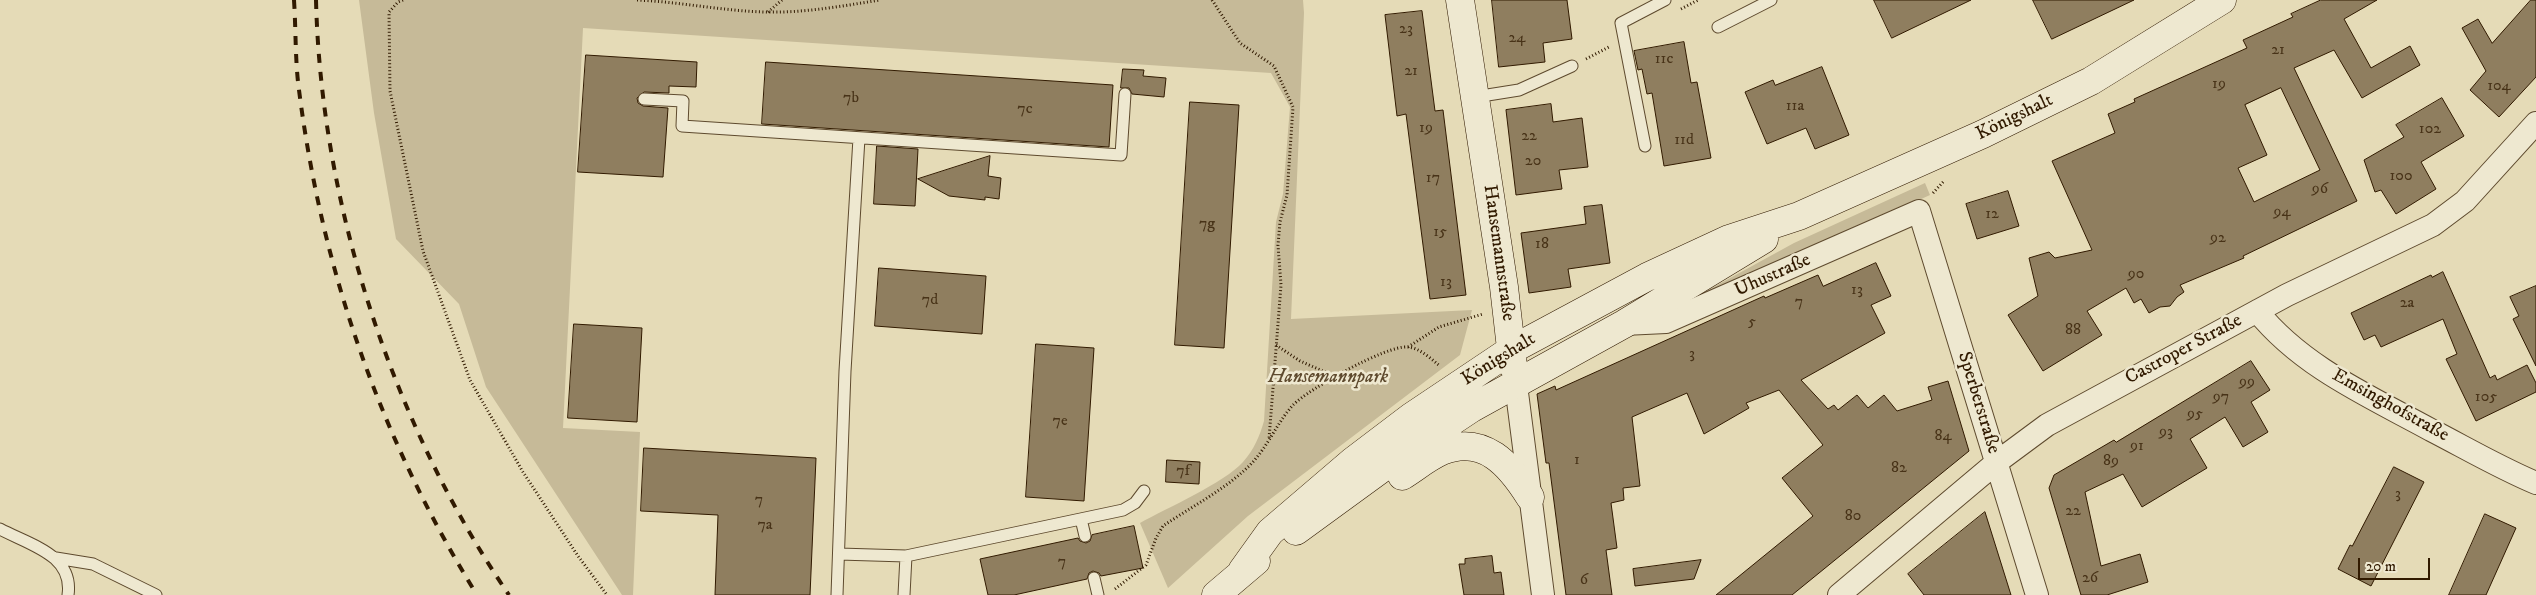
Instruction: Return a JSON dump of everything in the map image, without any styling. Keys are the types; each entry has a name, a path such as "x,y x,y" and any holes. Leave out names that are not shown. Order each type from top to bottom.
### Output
{"main road":[{"name":"Hansemannstraße","path":"1460,0 1473,97 1502,274 1516,385"},
{"name":"Königshalt","path":"1242,571 1270,532 1353,461 1411,418 1512,350 1647,276 1728,239 1799,216 1983,134 2091,81 2222,0"},
{"name":"Königshalt","path":"1216,595 1242,571 1392,461 1472,408 1624,324 1799,216"},
{"path":"1242,571 1328,524 1434,456 1450,449 1459,447 1477,448 1495,455 1515,473 1530,497"}],"street":[{"name":"Castroper Straße","path":"1840,595 1997,462 2047,425 2257,311 2434,225 2465,201 2536,123"},
{"name":"Uhustraße","path":"1624,324 1666,322 1919,212"},
{"name":"Sperberstraße","path":"1919,212 2037,595"},
{"name":"Emsinghofstraße","path":"2257,311 2270,327 2297,353 2347,385 2536,483"},
{"name":"Hansemannstraße","path":"1516,385 1543,595"}],"lane":[{"path":"1645,146 1620,23 1665,0"},
{"path":"1718,27 1771,0"},
{"path":"1473,97 1519,90 1572,66"},
{"path":"644,99 683,101 682,126 1121,155 1125,94"},
{"path":"837,595 845,371 859,138"},
{"path":"839,554 906,556 1123,510 1135,503 1144,491"},
{"path":"1081,519 1085,536"},
{"path":"0,529 56,558 93,564 156,595"},
{"path":"904,595 906,556"},
{"path":"56,558 67,571 68,595"},
{"path":"1094,578 1098,595"}],"path":[{"path":"403,0 398,2 389,12 390,91 424,252 470,380 523,472 578,556 607,595"},
{"path":"638,0 659,1 712,9 768,12 842,6 880,0"},
{"path":"768,12 782,0"},
{"path":"1212,0 1240,44 1274,66 1293,106 1287,195 1280,222 1278,245 1281,285 1269,439"},
{"path":"1111,591 1146,566 1156,538 1164,526 1240,474 1255,460 1295,404 1334,376 1391,349 1408,347 1439,327 1486,313"},
{"path":"1276,345 1300,361 1334,376"},
{"path":"1408,347 1423,353 1445,371"}],"green space":[{"name":"Hansemannpark","path":"359,0 1303,0 1291,319 1472,310 1460,355 1248,516 1168,588 1140,523 1209,487 1234,470 1250,452 1264,421 1276,222 1283,194 1290,107 1271,73 583,28 563,428 640,432 633,595 622,595 486,387 459,304 396,239 374,113"},
{"path":"1925,183 1930,195 1704,298 1701,294 1794,243"}],"building":[{"path":"1492,0 1567,0 1572,39 1543,43 1545,62 1499,67"},
{"path":"1874,0 1971,0 1892,38"},
{"path":"2033,0 2134,0 2052,39"},
{"path":"2321,0 2377,0 2344,19 2371,68 2410,46 2420,65 2362,98 2334,50 2294,68 2357,201 2243,256 2244,258 2180,285 2184,292 2170,306 2160,307 2149,313 2141,299 2134,303 2126,288 2087,311 2102,335 2043,371 2008,315 2038,296 2029,258 2049,252 2055,258 2092,250 2052,161 2115,133 2108,114 2135,102 2134,99 2247,48 2243,40 2293,17 2291,14","holes":["2281,88 2320,170 2254,202 2238,168 2267,155 2245,105"]},
{"path":"2531,0 2536,0 2536,77 2499,117 2470,90 2486,71 2462,28 2478,19 2492,43"},
{"path":"1422,11 1435,111 1443,110 1466,295 1430,299 1406,114 1397,116 1385,15"},
{"path":"1684,42 1691,83 1697,82 1711,158 1664,166 1652,93 1647,94 1642,69 1638,70 1634,51"},
{"path":"586,55 697,62 696,87 669,86 669,93 644,92 637,98 638,103 643,106 668,108 663,177 578,172"},
{"path":"766,62 1113,85 1109,147 762,124"},
{"path":"1822,67 1849,135 1815,149 1806,128 1767,144 1745,92 1773,80 1775,85"},
{"path":"1123,69 1144,70 1143,76 1166,78 1164,97 1132,94 1129,88 1121,88"},
{"path":"2442,98 2464,136 2421,162 2436,189 2396,214 2381,190 2375,192 2364,160 2404,137 2396,125"},
{"path":"1190,102 1239,105 1224,348 1175,345"},
{"path":"1551,104 1553,122 1582,118 1588,167 1559,170 1562,189 1516,195 1506,110"},
{"path":"877,146 918,149 915,206 874,204"},
{"path":"990,156 988,176 1001,178 999,199 985,197 985,200 949,196 918,179"},
{"path":"2008,191 2019,226 1977,239 1966,204"},
{"path":"1602,205 1610,263 1568,269 1571,287 1529,293 1521,233 1586,224 1584,207"},
{"path":"1876,263 1891,296 1871,305 1885,333 1801,380 1828,409 1834,405 1838,410 1857,395 1868,408 1884,395 1897,411 1932,400 1928,387 1948,381 1969,451 1792,595 1716,595 1813,516 1782,478 1823,445 1779,390 1746,403 1749,408 1704,434 1687,393 1632,417 1640,486 1623,488 1624,500 1611,503 1617,548 1606,550 1612,595 1566,595 1549,463 1546,463 1537,394 1555,386 1556,390 1764,296 1765,298 1818,275 1823,286"},
{"path":"879,268 986,276 982,334 875,326"},
{"path":"2443,272 2490,378 2495,375 2497,380 2527,365 2536,383 2536,392 2476,421 2446,359 2457,354 2443,319 2381,347 2375,335 2364,340 2351,313 2431,275 2432,277"},
{"path":"2536,286 2536,366 2513,319 2519,316 2510,297"},
{"path":"574,324 642,328 637,422 568,418"},
{"path":"1036,344 1094,348 1084,501 1026,497"},
{"path":"2251,361 2270,390 2251,402 2268,432 2243,447 2225,417 2190,439 2207,468 2142,507 2123,474 2085,492 2101,566 2140,554 2148,582 2107,595 2081,595 2049,488 2054,475 2114,440 2116,442"},
{"path":"644,448 816,458 810,595 715,595 718,515 641,511"},
{"path":"1167,460 1200,462 1199,484 1166,482"},
{"path":"2394,467 2424,482 2371,586 2338,569"},
{"path":"1985,512 2011,595 1924,595 1908,574"},
{"path":"2485,514 2516,528 2486,595 2449,595"},
{"path":"1134,526 1143,568 1101,576 1093,571 1089,573 1087,579 1014,595 988,595 980,559 1078,538 1086,543 1090,541 1092,535"},
{"path":"1492,556 1494,573 1501,572 1504,595 1464,595 1459,564 1465,564 1465,559"},
{"path":"1701,560 1694,579 1635,586 1633,569"}],"railway":[{"path":"294,0 298,79 309,157 323,223 340,288 361,352 385,415 412,476 443,536 477,595"},
{"path":"316,0 321,78 332,156 349,234 371,311 398,386 431,459 468,529 509,595"}]}
